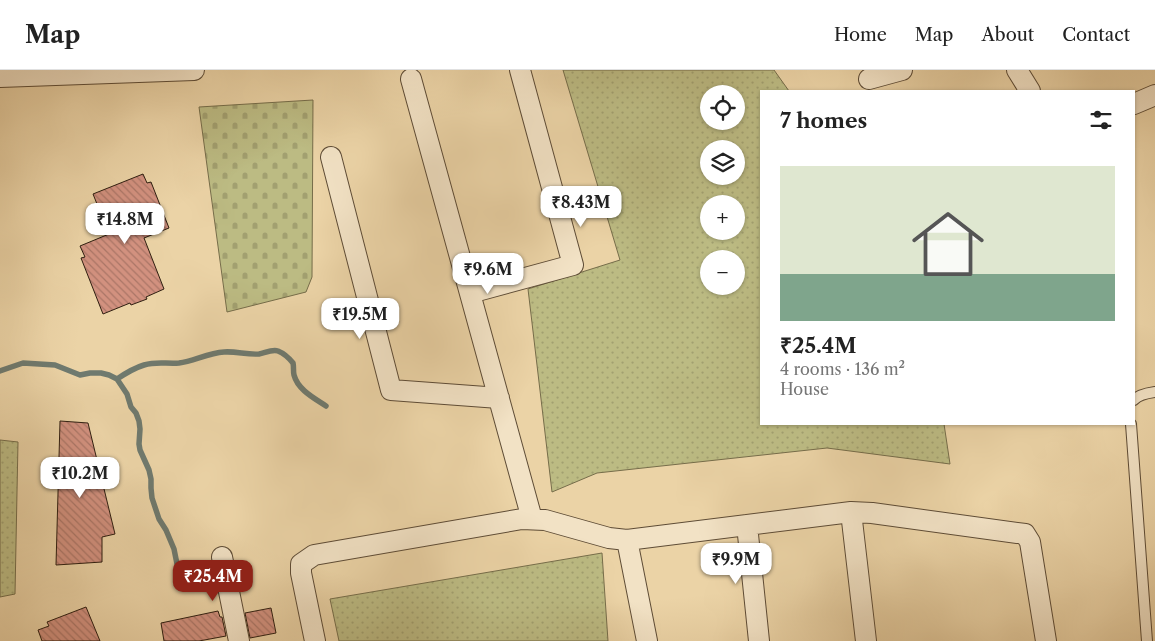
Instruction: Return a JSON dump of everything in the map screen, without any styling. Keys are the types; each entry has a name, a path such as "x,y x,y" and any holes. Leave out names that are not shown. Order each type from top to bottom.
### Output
{"street":[{"path":"0,77 194,70"},
{"path":"470,293 573,265 520,70"},
{"path":"869,79 902,70"},
{"path":"1017,70 1029,90"},
{"path":"411,79 532,519"},
{"path":"1135,104 1155,95"},
{"path":"331,157 391,390 499,398"},
{"path":"315,641 300,573 301,564 314,556 522,519 546,520 609,538 627,540 851,512 1025,534 1030,542 1046,641"},
{"path":"851,512 866,641"},
{"path":"747,525 759,641"},
{"path":"627,540 647,641"},
{"path":"222,557 239,641"}],"lane":[{"path":"1135,398 1155,392"},
{"path":"1131,425 1147,641"}],"green space":[{"path":"563,70 774,70 788,90 760,90 760,425 944,425 950,464 827,448 597,473 552,492 528,289 620,260"},
{"path":"313,100 312,277 306,292 227,312 199,107"},
{"path":"0,440 18,442 15,594 0,597"},
{"path":"602,553 608,641 339,641 330,599"}],"building":[{"path":"143,174 147,183 151,182 169,228 144,238 164,289 146,297 147,299 131,305 130,303 103,314 81,258 85,257 80,246 109,234 93,194"},
{"path":"60,421 88,423 115,534 102,537 102,562 56,565"},
{"path":"86,607 100,641 42,641 38,630 49,626 47,622"},
{"path":"271,608 276,633 250,638 245,613"},
{"path":"218,611 220,617 222,617 226,636 199,641 164,641 161,623"}],"waterway":[{"path":"117,379 133,369 149,364 179,363 224,352 259,354 276,351 284,354 293,363 294,375 299,385 326,406"},
{"path":"0,371 23,363 55,365 80,375 101,373 117,379 127,394 131,407 139,421 140,450 149,470 152,498 159,519 174,549 178,578"}]}
